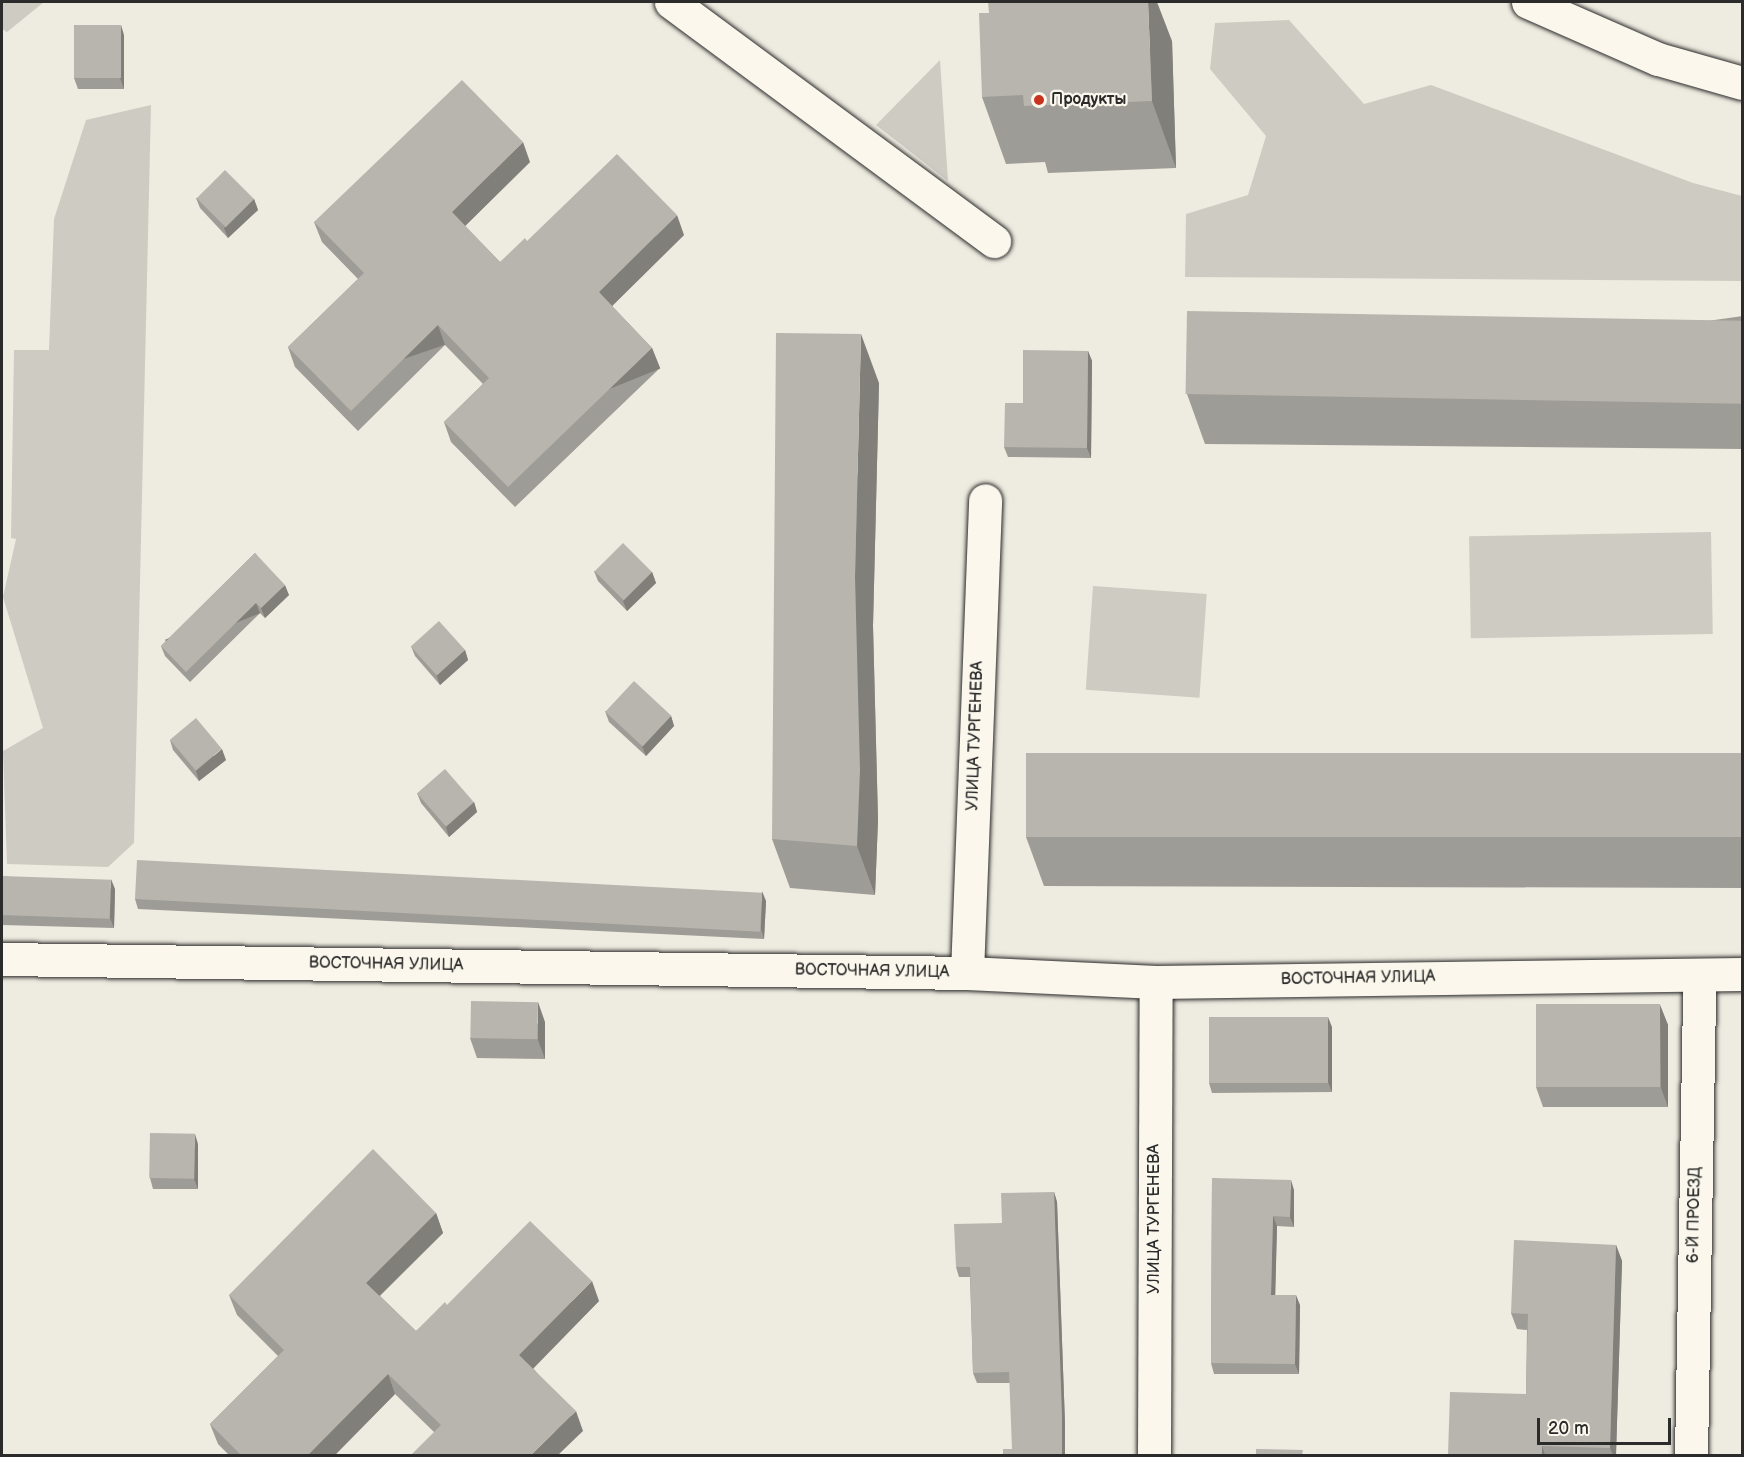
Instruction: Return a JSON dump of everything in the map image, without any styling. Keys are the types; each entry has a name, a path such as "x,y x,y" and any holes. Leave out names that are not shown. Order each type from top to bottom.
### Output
{"street":[{"path":"671,2 994,241"},
{"path":"1528,2 1658,59 1743,82"},
{"name":"УЛИЦА ТУРГЕНЕВА","path":"967,973 985,500"},
{"name":"ВОСТОЧНАЯ УЛИЦА","path":"2,959 967,973 1156,982 1743,974"},
{"name":"6-Й ПРОЕЗД","path":"1691,1455 1698,975"},
{"name":"УЛИЦА ТУРГЕНЕВА","path":"1154,1455 1156,982"}],"shaded area":[{"path":"2,2 44,2 7,32 2,29"},
{"path":"1289,20 1364,104 1431,85 1693,183 1742,196 1742,281 1185,277 1186,214 1248,195 1266,136 1210,69 1215,23"},
{"path":"940,60 948,181 876,125"},
{"path":"151,105 134,843 108,867 7,864 3,751 43,728 3,597 16,539 11,538 14,350 49,350 54,219 86,120"},
{"path":"1711,532 1713,634 1471,638 1469,536"},
{"path":"1093,586 1207,594 1199,698 1086,690"}],"building":[{"path":"988,2 1148,2 1152,101 1024,106 1023,95 982,97 979,13 989,13"},
{"path":"74,25 121,25 121,78 74,78"},
{"path":"462,80 523,142 452,212 500,262 525,238 527,241 617,154 677,215 599,292 652,348 508,487 444,422 489,378 438,325 351,411 288,347 364,273 314,222"},
{"path":"225,170 254,199 226,227 197,198"},
{"path":"1187,311 1742,321 1741,404 1186,394"},
{"path":"776,333 861,334 855,577 860,770 857,846 772,839"},
{"path":"1023,350 1088,351 1087,448 1004,447 1005,403 1023,403"},
{"path":"623,543 652,572 624,600 595,571"},
{"path":"255,553 285,585 261,608 256,603 186,672 161,646"},
{"path":"439,621 465,650 437,675 411,646"},
{"path":"634,681 671,716 643,746 605,712"},
{"path":"196,718 222,749 196,770 170,740"},
{"path":"1026,753 1742,753 1742,837 1026,837"},
{"path":"445,769 474,802 446,826 417,793"},
{"path":"137,860 762,893 760,932 135,899"},
{"path":"2,876 111,880 110,919 2,915"},
{"path":"471,1001 538,1002 537,1039 470,1038"},
{"path":"1536,1004 1660,1004 1660,1087 1536,1087"},
{"path":"1209,1017 1328,1017 1328,1083 1209,1083"},
{"path":"1743,1035 1743,1080 1741,1080"},
{"path":"150,1133 195,1134 194,1179 149,1178"},
{"path":"373,1149 436,1213 366,1283 416,1331 445,1302 447,1305 530,1221 592,1281 519,1355 576,1411 531,1455 411,1455 441,1425 388,1374 308,1455 241,1455 210,1424 284,1350 229,1295"},
{"path":"1212,1178 1291,1180 1290,1217 1273,1216 1271,1295 1296,1295 1295,1364 1211,1363"},
{"path":"1054,1192 1062,1455 1003,1455 1003,1449 1012,1449 1009,1372 973,1373 970,1267 956,1267 954,1224 1002,1223 1001,1193"},
{"path":"1514,1240 1616,1245 1610,1448 1542,1446 1542,1455 1448,1455 1450,1392 1526,1394 1528,1314 1511,1313"},
{"path":"1743,1330 1743,1446 1741,1446"},
{"path":"1256,1449 1303,1450 1302,1455 1256,1455"}],"place":[{"name":"Продукты","path":"1039,100"}]}
